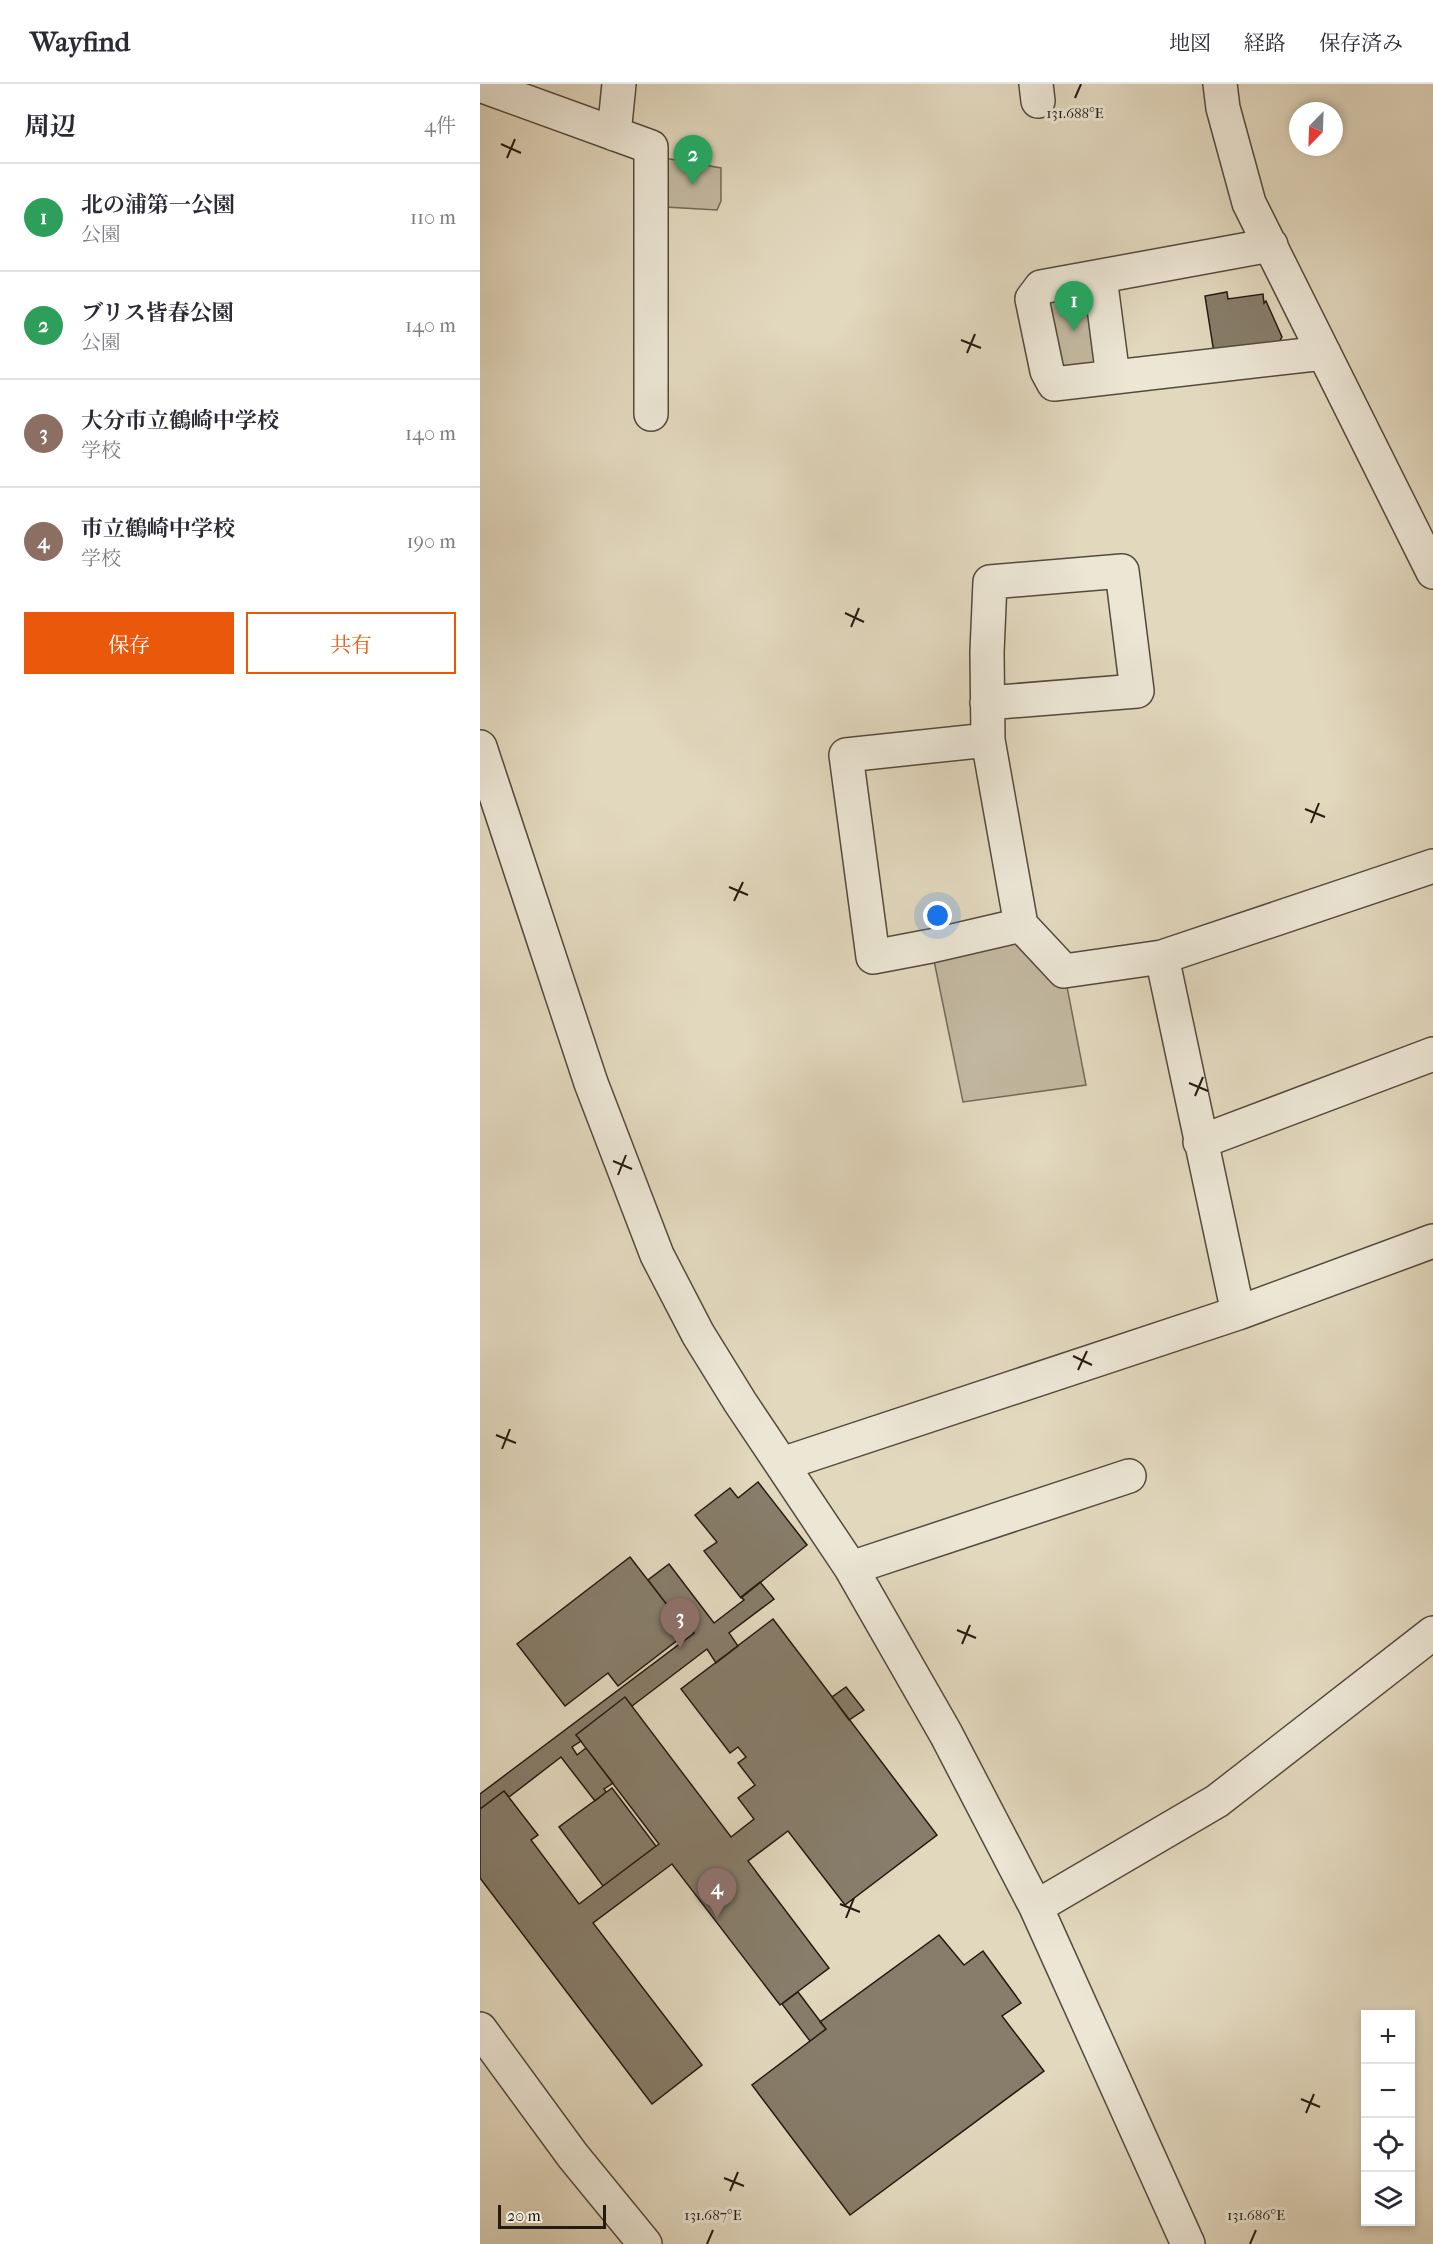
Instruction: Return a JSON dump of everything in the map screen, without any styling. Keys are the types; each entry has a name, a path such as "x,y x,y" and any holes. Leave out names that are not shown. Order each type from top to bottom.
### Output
{"street":[{"path":"614,134 620,84"},
{"path":"1220,84 1223,108 1249,203 1433,572"},
{"path":"480,85 651,147 651,414"},
{"path":"1271,245 1041,287 1032,299 1047,371 1054,384 1324,353"},
{"path":"1101,277 1113,377"},
{"path":"987,703 1137,691 1122,571 990,582 987,703 988,740 1021,925 1064,971 1162,957 1433,866"},
{"path":"988,740 846,755 873,957 1021,925"},
{"path":"480,747 591,1083 657,1255 698,1334 740,1402 851,1568 946,1734 1036,1907 1188,2244"},
{"path":"1162,957 1238,1313"},
{"path":"1200,1142 1433,1054"},
{"path":"782,1464 1238,1313 1433,1241"},
{"path":"851,1568 1129,1476"},
{"path":"1036,1907 1217,1801 1433,1633"},
{"path":"480,2029 573,2156 645,2244"}],"shaded area":[{"path":"664,158 721,168 721,201 717,210 665,207"},
{"path":"1084,292 1094,300 1101,360 1093,370 1069,373 1058,365 1047,298"},
{"path":"1021,925 1064,971 1086,1085 963,1102 931,946"}],"building":[{"path":"1227,292 1228,299 1263,294 1264,303 1266,301 1282,337 1278,344 1214,353 1205,296"},
{"path":"758,1482 807,1545 741,1598 704,1551 717,1542 695,1515 730,1488 738,1498"},
{"path":"630,1557 688,1632 618,1686 608,1673 565,1706 517,1644"},
{"path":"669,1564 714,1623 744,1600 741,1597 760,1582 774,1599 729,1633 738,1646 716,1663 707,1649 632,1706 625,1697 576,1735 581,1741 572,1747 577,1755 586,1748 613,1783 604,1789 606,1792 595,1801 561,1757 509,1797 504,1791 480,1809 480,1794 694,1633 674,1608 671,1610 648,1580"},
{"path":"773,1619 937,1835 845,1905 788,1831 748,1861 829,1968 780,2005 672,1864 593,1923 702,2065 652,2104 480,1878 480,1809 504,1791 538,1835 531,1840 579,1904 659,1844 576,1735 625,1697 731,1837 754,1819 738,1798 755,1785 738,1763 746,1757 738,1747 730,1753 681,1689"},
{"path":"846,1687 864,1710 849,1720 832,1697"},
{"path":"612,1788 656,1846 603,1886 559,1827"},
{"path":"939,1935 964,1965 983,1951 1021,2003 1002,2016 1044,2071 850,2215 752,2085 826,2029 820,2022"},
{"path":"798,1992 826,2029 810,2041 782,2004"}],"place":[{"name":"ブリス皆春公園","path":"693,185"},
{"name":"北の浦第一公園","path":"1074,331"},
{"name":"大分市立鶴崎中学校","path":"680,1648"},
{"name":"市立鶴崎中学校","path":"717,1918"}]}
